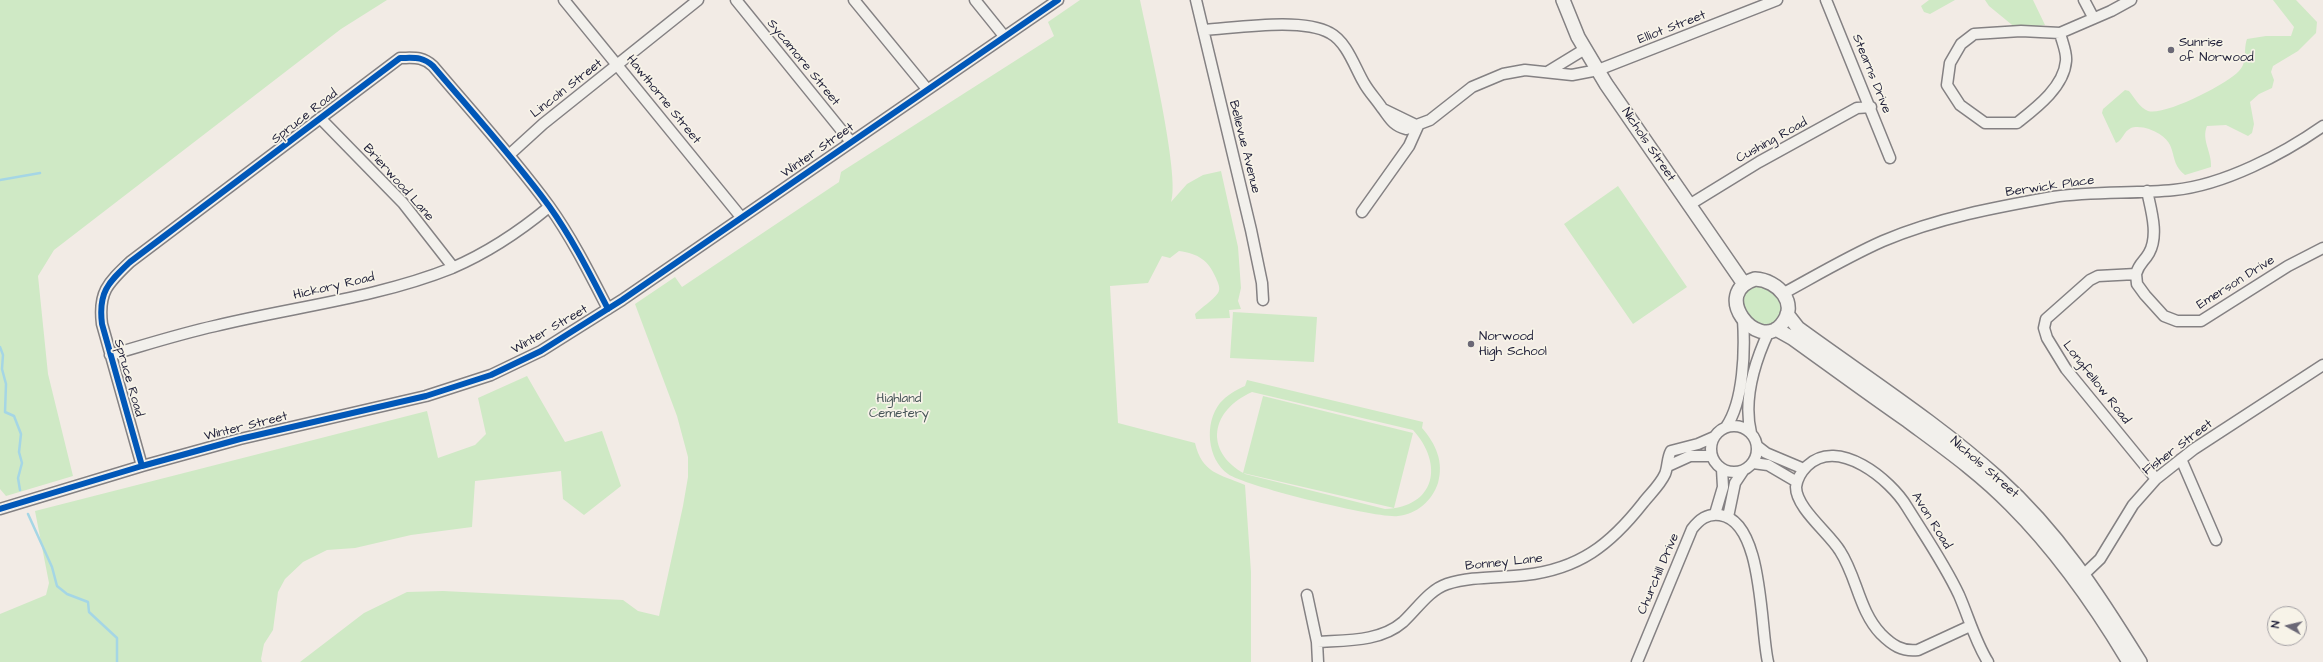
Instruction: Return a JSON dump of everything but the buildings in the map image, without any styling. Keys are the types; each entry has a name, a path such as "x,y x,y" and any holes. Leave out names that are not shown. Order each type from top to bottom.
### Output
{"main road":[{"name":"Nichols Street","path":"1563,0 1585,49 1598,70 1744,284"},
{"path":"1755,279 1762,279 1775,284 1784,293 1788,304 1787,314 1783,324 1773,330 1753,328 1743,319 1736,301 1737,295 1744,284 1755,279"},
{"name":"Nichols Street","path":"1787,314 1798,328 1936,435"},
{"name":"Nichols Street","path":"1773,330 1792,338 1936,435 1982,464 2013,493 2054,537 2140,662"},
{"name":"Nichols Street","path":"2081,578 2099,612 2129,662"}],"street":[{"name":"Hawthorne Street","path":"564,0 619,65 741,218"},
{"name":"Lincoln Street","path":"509,155 544,124 698,0"},
{"name":"Sycamore Street","path":"736,0 851,142"},
{"path":"854,0 928,89"},
{"path":"974,0 1004,36"},
{"name":"Bellevue Avenue","path":"1196,0 1251,230 1262,283 1263,300"},
{"name":"Elliot Street","path":"1418,126 1430,120 1472,87 1492,78 1515,71 1549,71 1572,75 1598,70 1778,0"},
{"name":"Stearns Drive","path":"1826,0 1871,107 1890,158"},
{"path":"2084,0 2093,17"},
{"path":"2060,33 2066,60 2061,78 2037,106 2017,123 1985,123 1960,105 1947,85 1950,63 1961,44 1974,34 2021,32 2060,33 2093,17 2111,11 2130,0"},
{"name":"Winter Street","path":"0,509 142,466 240,439 457,387 491,375 541,351 608,309 1052,2"},
{"path":"1203,30 1294,25 1320,29 1332,33 1343,45 1364,82 1383,109 1418,126 1409,146 1362,212"},
{"path":"1549,71 1585,49"},
{"name":"Spruce Road","path":"142,466 110,355 100,307 107,283 130,262 400,58 417,57 425,59 433,66 509,155 549,207 588,270 608,309"},
{"name":"Cushing Road","path":"1689,205 1759,162 1857,108 1871,107"},
{"name":"Brierwood Lane","path":"320,118 402,203 453,267"},
{"name":"Berwick Place","path":"1784,293 1869,248 1937,223 2054,197 2087,193 2176,190 2244,171 2292,148 2323,126"},
{"path":"2136,274 2138,265 2149,254 2154,239 2153,217 2147,192"},
{"name":"Hickory Road","path":"110,355 214,326 411,283 453,267 524,228 549,207"},
{"name":"Emerson Drive","path":"2136,274 2137,284 2164,316 2177,321 2201,321 2288,266 2323,248"},
{"name":"Longfellow Road","path":"2136,274 2098,276 2090,280 2046,319 2044,328 2052,349 2066,369 2156,479"},
{"path":"1743,319 1743,349 1740,384 1732,417 1726,427 1714,437 1711,446 1712,456 1722,469 1722,515 1745,536 1755,565 1768,662"},
{"path":"1722,515 1735,483 1743,471 1753,463 1757,454 1757,446 1751,433 1748,414 1750,393 1759,357 1773,330"},
{"name":"Fisher Street","path":"2081,578 2100,559 2139,496 2156,479 2181,459 2323,365"},
{"path":"1726,427 1739,426 1751,433"},
{"name":"Bonney Lane","path":"1317,642 1379,636 1403,622 1424,600 1446,584 1466,580 1547,572 1577,562 1601,547 1629,521 1662,480 1668,466 1671,451 1698,444 1714,437"},
{"path":"1757,446 1766,453 1804,469 1797,482 1797,492 1802,505 1839,550 1847,563 1871,620 1890,642 1909,651 1918,650 1970,626"},
{"path":"1668,466 1690,456 1712,456"},
{"name":"Avon Road","path":"1804,469 1814,461 1822,458 1844,457 1861,463 1891,486 1904,502 1953,583 1970,626 1988,662"},
{"path":"2181,459 2216,540"},
{"path":"1753,463 1768,465 1797,482"},
{"path":"1722,469 1732,472 1743,471"},
{"name":"Churchill Drive","path":"1637,662 1692,529 1699,520 1722,515"},
{"path":"1307,595 1317,642 1318,662"}],"green space":[{"path":"0,0 387,0 341,29 54,250 38,276 48,374 73,476 6,496 0,489"},
{"name":"Highland Cemetery","path":"1080,0 1140,0 1156,73 1167,137 1173,188 1171,202 1187,184 1203,175 1221,171 1238,247 1241,288 1238,301 1241,309 1229,310 1230,318 1196,319 1195,314 1216,296 1219,291 1219,286 1213,272 1206,262 1197,256 1179,251 1170,258 1162,256 1148,283 1110,286 1118,423 1195,443 1202,461 1207,467 1220,475 1245,485 1251,572 1251,662 300,662 364,613 407,592 443,591 623,600 638,611 659,616 683,506 688,477 688,457 677,416 635,304 675,277 682,287 839,182 841,172 1054,36 1048,22"},
{"path":"1929,0 1955,0 1930,14 1924,12 1921,6"},
{"path":"1985,0 2033,0 2045,25 2017,29 1989,6"},
{"path":"2273,0 2296,0 2317,22 2316,33 2298,51 2273,66 2271,72 2274,80 2272,88 2259,94 2250,102 2254,124 2252,133 2248,136 2226,125 2207,126 2205,136 2211,167 2185,175 2179,169 2170,145 2166,139 2149,129 2140,127 2131,128 2116,143 2102,113 2103,109 2125,90 2129,91 2145,110 2156,111 2168,109 2209,91 2239,71 2244,60 2247,39 2266,36 2291,36 2294,27"},
{"path":"1618,186 1687,287 1633,324 1564,224"},
{"path":"1757,285 1771,292 1781,303 1781,315 1777,320 1769,325 1755,322 1746,313 1744,308 1745,295 1748,288"},
{"path":"1233,312 1317,317 1314,362 1230,358"},
{"path":"527,376 565,442 602,431 621,486 584,515 563,499 561,471 475,481 472,527 411,535 355,548 327,550 303,562 285,579 278,592 273,630 264,644 261,659 262,662 0,662 0,614 46,595 49,583 35,511 427,411 438,458 475,445 486,434 478,398"},
{"path":"1247,380 1423,422 1422,428 1431,440 1438,454 1440,475 1435,490 1423,506 1411,513 1398,516 1386,516 1312,501 1259,486 1228,474 1221,467 1212,450 1210,430 1215,411 1220,403 1232,393 1245,386","holes":["1252,392 1413,430 1423,443 1429,456 1431,469 1430,482 1424,492 1415,501 1402,506 1385,509 1245,474 1232,465 1223,454 1218,443 1217,431 1221,420 1228,409 1238,400"]},
{"path":"1263,396 1413,433 1394,508 1243,473"}],"waterway":[{"path":"0,180 40,173"},
{"path":"0,347 3,355 2,369 6,384 5,412 14,416 21,434 19,452 22,463 18,478 20,490"},
{"path":"28,514 52,567 57,586 67,594 88,602 89,612 117,638 117,662"}],"cycle path":[{"path":"0,509 142,466 240,439 426,396 491,375 541,351 622,300 1058,0"},
{"path":"142,466 102,324 101,313 103,296 110,282 130,262 400,58 421,59 433,66 507,152 557,218 580,256 608,309"}],"place":[{"name":"Sunrise of Norwood","path":"2171,50"},
{"name":"Norwood High School","path":"1471,344"}]}
